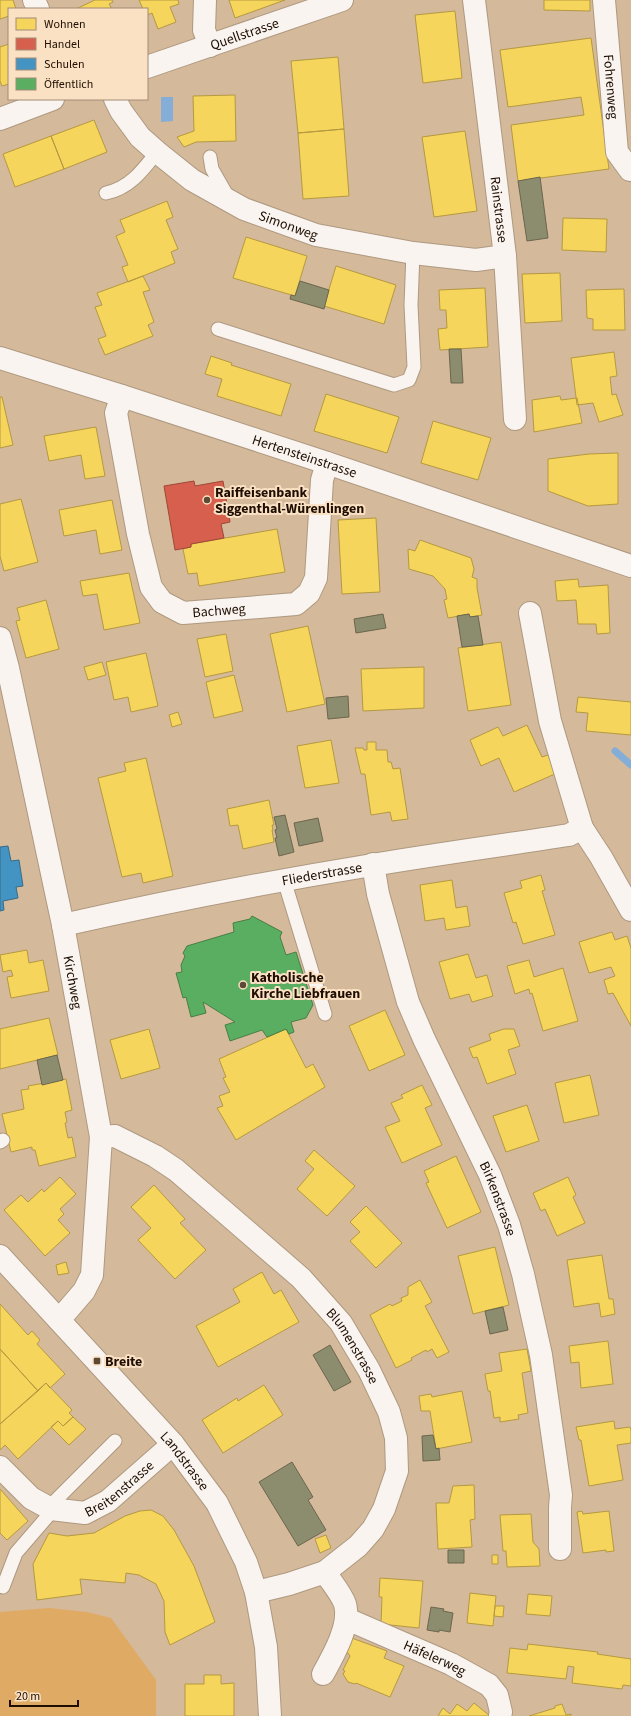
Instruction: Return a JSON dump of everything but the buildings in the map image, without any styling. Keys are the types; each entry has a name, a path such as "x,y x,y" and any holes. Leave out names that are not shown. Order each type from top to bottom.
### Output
{"street":[{"path":"205,0 204,30 210,46"},
{"name":"Quellstrasse","path":"148,67 342,0"},
{"name":"Rainstrasse","path":"474,0 505,256 514,419"},
{"name":"Fohrenweg","path":"604,0 617,152 631,170"},
{"path":"0,119 49,100"},
{"name":"Simonweg","path":"116,100 121,111 140,137 157,152 192,180 244,209 316,235 413,253 476,260 505,256"},
{"name":"Hertensteinstrasse","path":"0,358 122,396 630,563"},
{"name":"Bachweg","path":"122,396 116,413 138,534 151,587 162,602 183,613 296,604 309,593 316,578 322,480 327,463"},
{"path":"530,613 550,721 582,828 601,857 631,910"},
{"name":"Kirchweg","path":"0,638 8,668 63,925 101,1137 92,1275 84,1291 59,1320"},
{"name":"Fliederstrasse","path":"63,925 153,905 372,864 569,835 582,828"},
{"name":"Birkenstrasse","path":"372,864 378,894 408,1002 424,1039 490,1175 509,1225 524,1274 541,1354 561,1495 560,1549"},
{"name":"Blumenstrasse","path":"101,1137 115,1136 155,1156 176,1170 301,1278 341,1322 369,1370 388,1412 396,1438 397,1471 384,1509 373,1529 358,1546 325,1572 289,1584 256,1592"},
{"name":"Landstrasse","path":"0,1256 173,1444 217,1503 246,1562 256,1592 266,1647 270,1716"},
{"name":"Breitenstrasse","path":"0,1468 31,1498 51,1509 85,1513 108,1501 173,1444"},
{"path":"323,1674 334,1654 347,1619 345,1603 325,1572"},
{"name":"Häfelerweg","path":"347,1619 451,1664 488,1685 496,1695 502,1712 500,1716"}],"lane":[{"path":"106,193 116,191 131,182 157,152"},
{"path":"210,157 212,169 221,187 233,203"},
{"path":"218,329 394,385 409,380 414,368 411,305 413,253"},
{"path":"284,880 325,1014"},
{"path":"3,1587 16,1553 47,1517 55,1501 115,1441"}],"shaded area":[{"path":"49,1608 87,1612 111,1618 156,1680 156,1716 0,1716 0,1612"}],"water":[{"path":"161,97 173,97 173,121 161,122"}],"waterway":[{"path":"615,751 631,765"}],"place":[{"name":"Raiffeisenbank Siggenthal-Würenlingen","path":"207,500"},
{"name":"Katholische Kirche Liebfrauen","path":"243,985"},
{"name":"Breite","path":"97,1361"}]}
